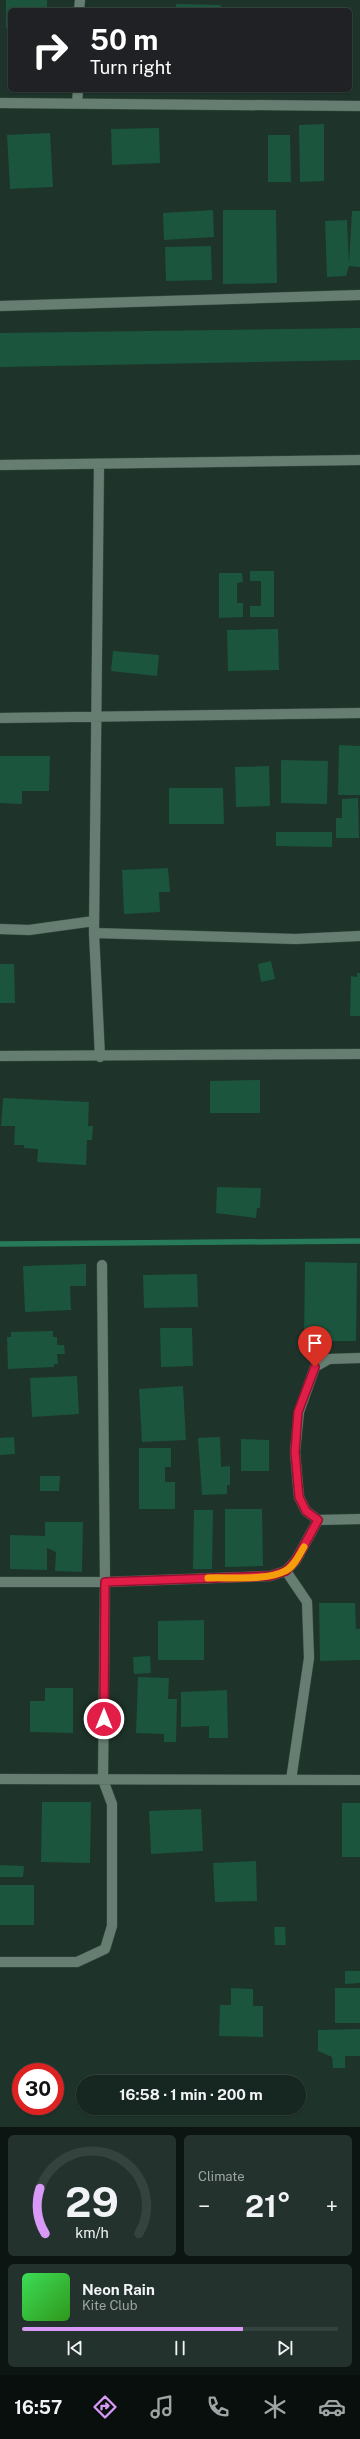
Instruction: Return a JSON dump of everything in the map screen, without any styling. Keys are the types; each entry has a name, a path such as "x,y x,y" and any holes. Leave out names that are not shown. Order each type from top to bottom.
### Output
{"street":[{"path":"77,103 78,92"},
{"path":"0,104 77,103 360,106"},
{"path":"0,306 360,295"},
{"path":"0,465 360,460"},
{"path":"99,464 95,717 94,933 100,1057"},
{"path":"0,718 360,712"},
{"path":"0,928 29,930 94,921"},
{"path":"94,933 295,939 360,936"},
{"path":"0,1056 100,1057 360,1054"},
{"path":"0,1962 77,1962 105,1949 112,1926 112,1804 103,1780 105,1582 102,1265"},
{"path":"360,1358 328,1359 315,1367 298,1412 295,1452 299,1497 306,1511 318,1520 360,1519"},
{"path":"0,1582 105,1582 270,1576 286,1571 296,1560 318,1520"},
{"path":"286,1571 308,1602 309,1658 291,1780"},
{"path":"0,1779 360,1780"}],"building":[{"path":"6,0 47,0 47,8 8,8 8,28 6,28"},
{"path":"176,4 221,5 220,8 176,8"},
{"path":"324,124 324,181 300,182 299,125"},
{"path":"159,128 160,163 112,165 111,129"},
{"path":"50,133 53,187 10,189 7,135"},
{"path":"268,135 290,135 291,182 268,182"},
{"path":"213,210 214,237 164,240 163,213"},
{"path":"223,210 276,210 277,283 223,284"},
{"path":"352,211 360,211 360,267 349,266 346,276 327,277 325,221 347,220 349,264"},
{"path":"211,246 212,280 166,281 165,247"},
{"path":"360,328 360,360 0,367 0,333"},
{"path":"250,571 274,571 274,617 250,617 250,606 261,606 261,581 250,581"},
{"path":"219,573 242,573 243,582 237,583 237,603 243,603 243,617 219,618"},
{"path":"278,629 279,670 228,671 227,630"},
{"path":"113,651 159,655 157,676 111,671"},
{"path":"339,745 360,746 360,795 338,795"},
{"path":"0,756 50,756 49,791 22,791 22,804 0,803"},
{"path":"281,760 328,761 327,804 281,803"},
{"path":"269,766 270,806 236,807 235,767"},
{"path":"169,788 223,788 224,824 169,824"},
{"path":"358,798 359,838 336,838 336,818 342,818 342,799"},
{"path":"276,832 332,832 332,847 276,846"},
{"path":"168,868 170,892 159,892 160,912 124,914 122,870"},
{"path":"271,961 275,979 261,982 258,964"},
{"path":"0,964 14,964 15,1003 0,1003"},
{"path":"357,973 360,973 360,1016 350,1016 351,976 357,977"},
{"path":"260,1080 260,1113 210,1113 210,1081"},
{"path":"3,1098 89,1102 88,1126 93,1126 92,1140 87,1140 86,1165 37,1162 38,1149 24,1148 24,1145 14,1145 15,1126 1,1126"},
{"path":"217,1187 261,1188 260,1208 257,1208 256,1218 216,1213"},
{"path":"305,1262 357,1263 356,1341 304,1341"},
{"path":"86,1264 86,1286 70,1286 71,1310 25,1312 23,1266"},
{"path":"197,1274 198,1307 144,1308 143,1275"},
{"path":"160,1328 192,1328 193,1366 161,1367"},
{"path":"53,1331 53,1337 57,1337 57,1345 64,1345 65,1354 57,1354 58,1364 54,1364 54,1367 8,1369 7,1337 11,1337 11,1332"},
{"path":"77,1376 79,1414 32,1417 30,1378"},
{"path":"183,1386 186,1440 142,1442 139,1389"},
{"path":"14,1437 15,1454 0,1455 0,1438"},
{"path":"220,1437 221,1467 230,1466 230,1485 227,1485 227,1494 202,1495 198,1438"},
{"path":"241,1439 269,1440 269,1471 241,1471"},
{"path":"139,1448 171,1448 171,1467 165,1467 165,1482 175,1482 175,1509 139,1509"},
{"path":"40,1476 60,1476 59,1491 40,1491"},
{"path":"225,1509 262,1509 263,1566 225,1567"},
{"path":"194,1510 213,1510 212,1569 193,1569"},
{"path":"45,1522 83,1522 82,1572 55,1571 56,1552 47,1548 47,1570 10,1569 10,1535 45,1536"},
{"path":"319,1603 355,1603 356,1629 360,1629 360,1660 320,1661"},
{"path":"204,1620 204,1660 158,1660 158,1621"},
{"path":"150,1656 151,1673 134,1674 133,1657"},
{"path":"138,1677 169,1678 168,1699 177,1699 176,1742 164,1742 164,1734 136,1733"},
{"path":"45,1688 73,1688 73,1733 30,1732 30,1701 45,1701"},
{"path":"227,1690 228,1738 209,1738 209,1726 181,1727 181,1692"},
{"path":"42,1802 91,1802 90,1863 41,1862"},
{"path":"342,1803 360,1803 360,1857 342,1857"},
{"path":"201,1809 203,1851 151,1854 149,1811"},
{"path":"256,1861 257,1901 215,1902 213,1863"},
{"path":"0,1865 24,1866 23,1877 0,1877"},
{"path":"0,1885 34,1885 34,1925 0,1925"},
{"path":"274,1927 285,1927 286,1945 275,1945"},
{"path":"345,1971 360,1971 360,1983 345,1984"},
{"path":"231,1988 253,1989 253,2006 263,2006 263,2037 219,2036 220,2005 231,2005"},
{"path":"335,1988 360,1988 360,2023 335,2023"},
{"path":"360,2029 360,2056 345,2056 345,2068 333,2068 332,2057 318,2051 318,2030"}],"waterway":[{"path":"0,1244 360,1241"}],"slow traffic":[{"path":"208,1578 270,1576 286,1571 296,1560 304,1547"}],"route":[{"path":"104,1719 105,1582 270,1576 286,1571 296,1560 318,1520 306,1511 299,1497 295,1452 298,1412 315,1367"}]}
